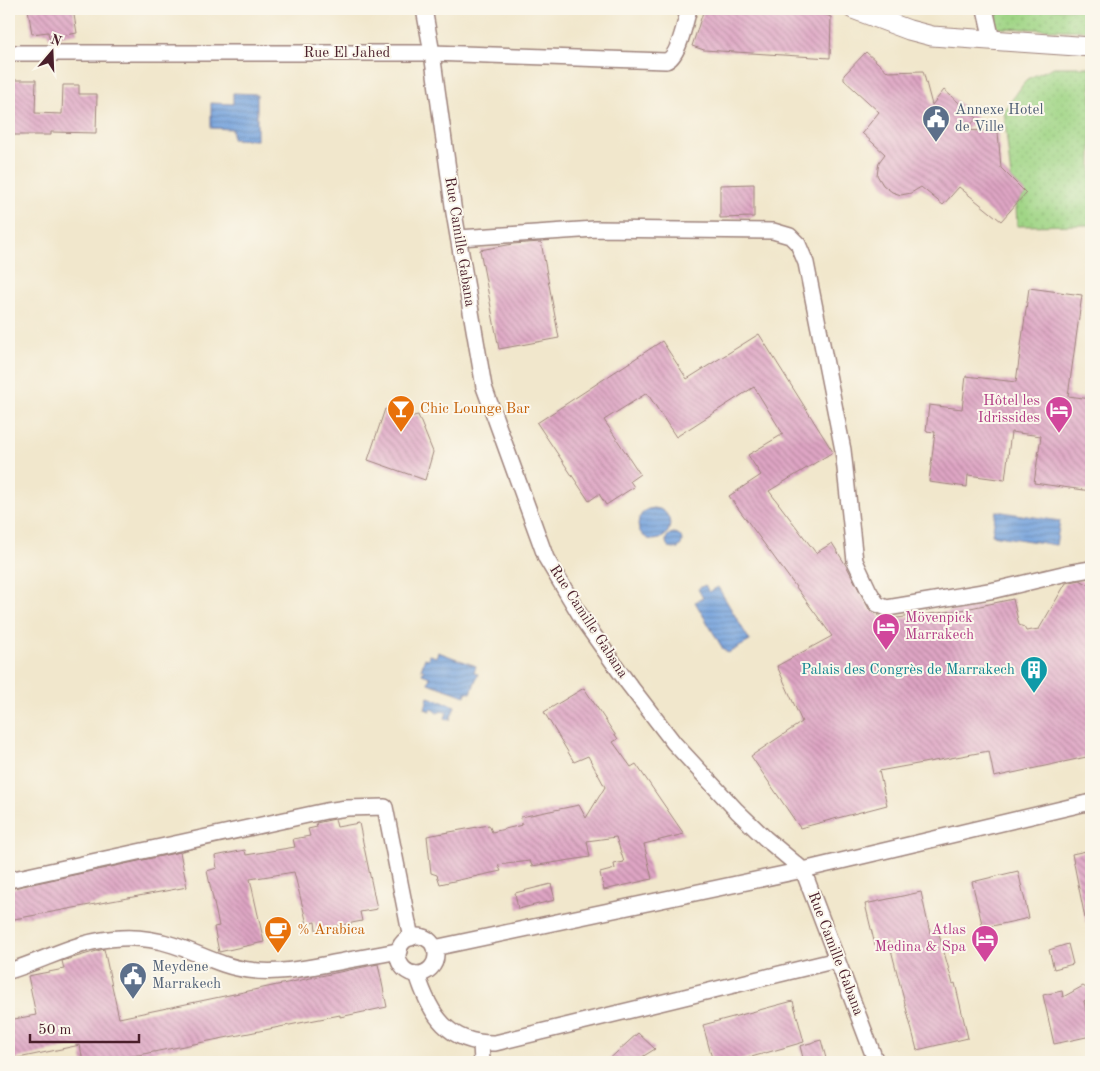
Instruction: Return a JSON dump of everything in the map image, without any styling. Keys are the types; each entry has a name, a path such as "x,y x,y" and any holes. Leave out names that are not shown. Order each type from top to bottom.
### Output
{"street":[{"name":"Rue Camille Gabana","path":"424,9 454,213 484,387 546,558 583,620 627,682 674,743 737,811 803,870 876,1062"},
{"name":"Rue El Jahed","path":"9,53 432,54 654,62 670,60 678,47 689,9"},
{"path":"853,9 909,30 932,36 1091,47"},
{"path":"986,9 992,40"},
{"path":"459,238 595,230 773,230 790,236 804,254 813,294 842,450 855,561 877,604 887,608 995,590 1091,570"},
{"path":"434,948 803,870 1091,802"},
{"path":"9,880 326,811 346,808 385,807 411,938"},
{"path":"417,937 427,940 434,948 435,960 429,970 417,974 408,972 401,965 398,956 399,951 403,943 411,938 417,937"},
{"path":"9,971 91,941 124,938 153,940 174,945 234,968 260,972 292,971 399,951"},
{"path":"417,974 428,1001 441,1021 457,1036 481,1043 495,1043 837,960"},
{"path":"481,1043 482,1062"}],"green space":[{"path":"990,9 1091,9 1091,31 999,28 993,22"},
{"path":"1054,67 1091,67 1091,225 1017,226 1016,205 1026,193 1011,179 1004,111 1027,79"}],"water":[{"path":"233,93 257,94 257,140 232,139 232,129 211,128 211,103 233,104"},
{"path":"654,508 660,509 665,513 669,518 669,530 665,535 660,539 654,540 648,539 643,535 639,530 638,524 639,518 643,513 648,509"},
{"path":"996,511 1060,521 1056,545 992,535"},
{"path":"674,533 680,535 682,541 680,547 674,549 668,547 666,541 668,535"},
{"path":"705,585 709,592 718,587 750,641 728,653 723,649 695,602 703,598 698,589"},
{"path":"438,652 476,666 474,672 478,674 471,693 466,692 465,696 428,683 430,677 422,674 424,670 421,669 425,658 428,659 429,655 436,657"},
{"path":"428,697 455,706 450,720 445,718 447,712 437,713 431,708 430,711 425,709"}],"building":[{"path":"28,9 73,9 77,33 49,38 48,32 32,34"},
{"path":"704,9 811,9 831,17 830,58 704,50 692,46"},
{"name":"Annexe Hotel de Ville","path":"866,52 888,72 923,71 932,105 944,90 977,118 966,130 998,132 1001,168 1026,193 1001,221 959,187 943,205 921,187 911,193 901,195 892,192 883,185 877,175 879,162 885,154 862,133 879,112 844,80 844,75"},
{"path":"9,80 36,80 35,113 62,114 63,85 79,85 79,94 97,94 96,133 51,132 51,135 9,135"},
{"path":"754,184 754,217 720,218 720,185"},
{"path":"541,242 559,338 499,349 480,250 513,244"},
{"name":"Hôtel les Idrissides","path":"1029,288 1082,295 1068,396 1091,399 1091,491 1034,483 1041,436 1011,432 1005,480 968,475 967,487 929,482 935,432 926,431 929,405 962,409 966,376 1016,382"},
{"path":"759,334 833,452 769,491 816,553 832,543 869,609 878,614 881,620 961,610 1013,599 1019,625 1024,627 1026,631 1039,629 1066,583 1080,580 1091,586 1091,756 994,777 989,751 879,771 887,805 800,828 751,756 802,722 777,666 832,636 729,496 761,475 748,455 783,434 754,387 676,437 647,393 604,420 640,474 630,481 634,487 606,505 599,494 589,501 537,423 662,341 687,379"},
{"name":"Chic Lounge Bar","path":"385,409 409,417 418,415 433,452 425,480 368,460"},
{"path":"584,688 618,739 613,742 631,767 636,764 684,834 644,844 652,879 604,890 600,873 615,869 614,864 624,862 616,837 587,841 590,857 532,866 530,861 498,865 501,871 440,884 437,875 431,873 427,836 489,825 492,832 522,825 521,817 579,805 586,818 605,787 588,756 574,762 544,712"},
{"path":"335,819 337,827 359,823 377,909 360,912 362,921 316,930 315,922 307,924 294,872 250,879 264,942 219,952 214,927 219,926 207,871 217,868 215,856 245,850 246,855 295,847 293,839 310,836 308,829 317,827 316,823"},
{"path":"1091,850 1091,922 1086,923 1072,854"},
{"path":"180,852 187,887 9,920 9,889"},
{"path":"1018,871 1029,918 983,928 972,882"},
{"path":"551,884 555,900 518,909 515,893"},
{"path":"921,892 930,933 938,931 953,984 955,983 968,1038 917,1050 889,942 875,945 865,904"},
{"path":"1068,944 1073,964 1054,969 1049,950"},
{"path":"104,949 119,1018 378,964 387,1007 103,1062 83,1062 80,1045 9,1060 9,1020 36,1015 28,976 64,969 62,961"},
{"path":"1083,986 1089,990 1089,998 1084,1001 1091,1036 1054,1044 1043,995 1062,991 1063,997"},
{"path":"793,1001 804,1042 734,1062 713,1062 703,1025"},
{"path":"638,1033 655,1049 634,1062 606,1062"},
{"path":"821,1040 827,1062 804,1062 800,1046"}],"place":[{"name":"Annexe Hotel de Ville","path":"936,143"},
{"name":"Chic Lounge Bar","path":"401,433"},
{"name":"Hôtel les Idrissides","path":"1059,434"},
{"name":"Mövenpick Marrakech","path":"886,651"},
{"name":"Palais des Congrès de Marrakech","path":"1034,694"},
{"name":"% Arabica","path":"278,954"},
{"name":"Atlas Medina & Spa","path":"985,963"},
{"name":"Meydene Marrakech","path":"133,1000"}]}
